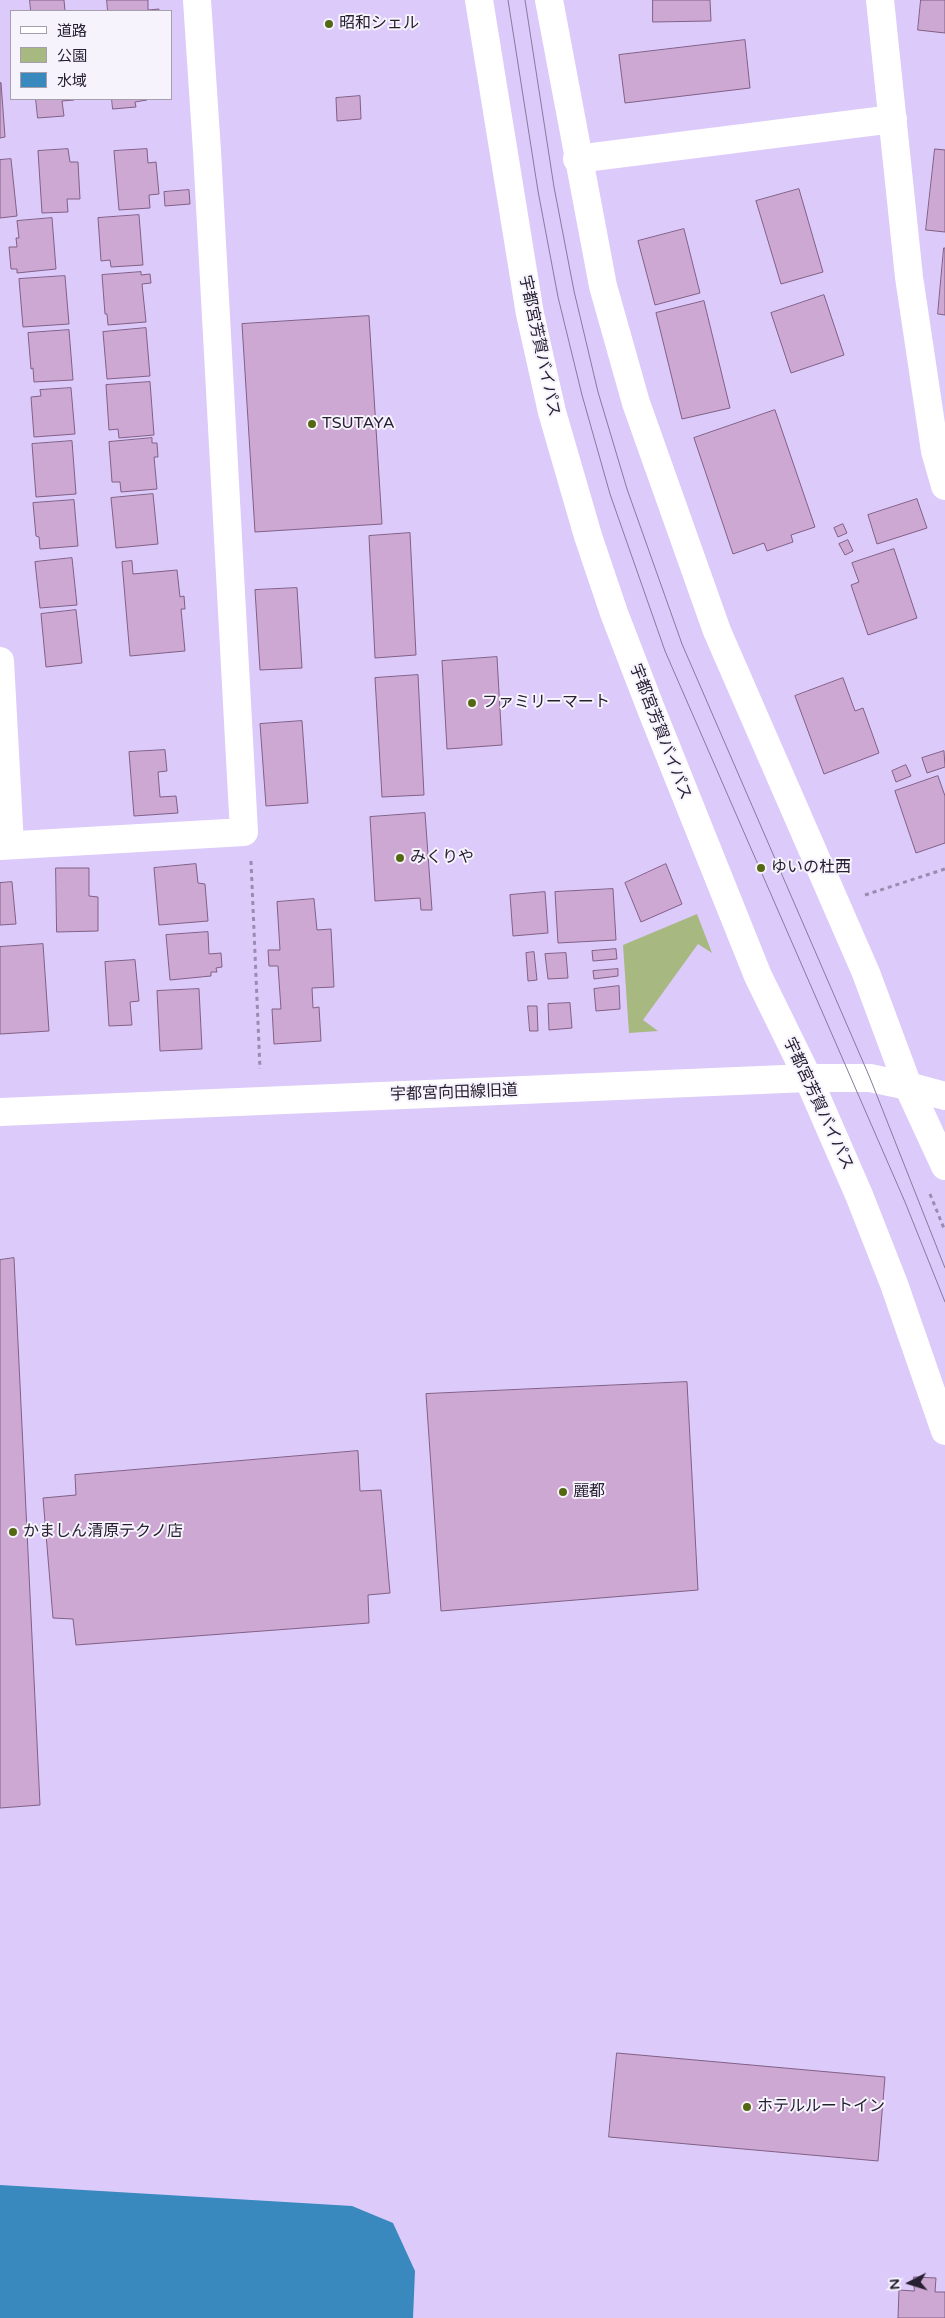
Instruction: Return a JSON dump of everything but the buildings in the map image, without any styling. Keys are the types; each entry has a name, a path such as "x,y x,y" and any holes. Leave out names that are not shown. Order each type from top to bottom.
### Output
{"street":[{"path":"0,661 5,845 244,832 208,151 197,0"},
{"name":"宇都宮芳賀バイパス","path":"479,0 530,314 552,412 588,536 614,613 758,976 808,1078 859,1195 894,1284 945,1431"},
{"path":"549,0 577,159 603,286 636,403 717,631 866,973 908,1086 945,1166"},
{"path":"880,0 909,277 935,451 944,477"},
{"path":"577,159 893,119"},
{"name":"宇都宮向田線旧道","path":"0,1112 808,1078 870,1078 945,1096"}],"path":[{"path":"244,832 250,842 262,1101"},
{"path":"860,896 945,870"},
{"path":"929,1190 945,1230"}],"green space":[{"path":"697,914 712,953 698,944 643,1020 658,1031 629,1033 623,945"}],"water":[{"path":"0,2185 352,2206 393,2223 415,2271 413,2318 0,2318"}],"tram line":[{"path":"508,0 538,191 558,297 582,395 610,494 665,651 905,1202 945,1302"},
{"path":"525,0 554,187 574,291 598,392 627,489 682,644 870,1078 945,1268"}],"place":[{"name":"昭和シェル","path":"329,24"},
{"name":"TSUTAYA","path":"312,424"},
{"name":"ファミリーマート","path":"472,703"},
{"name":"みくりや","path":"400,858"},
{"name":"ゆいの杜西","path":"761,868"},
{"name":"麗都","path":"563,1492"},
{"name":"かましん清原テクノ店","path":"13,1532"},
{"name":"ホテルルートイン","path":"747,2107"}]}
